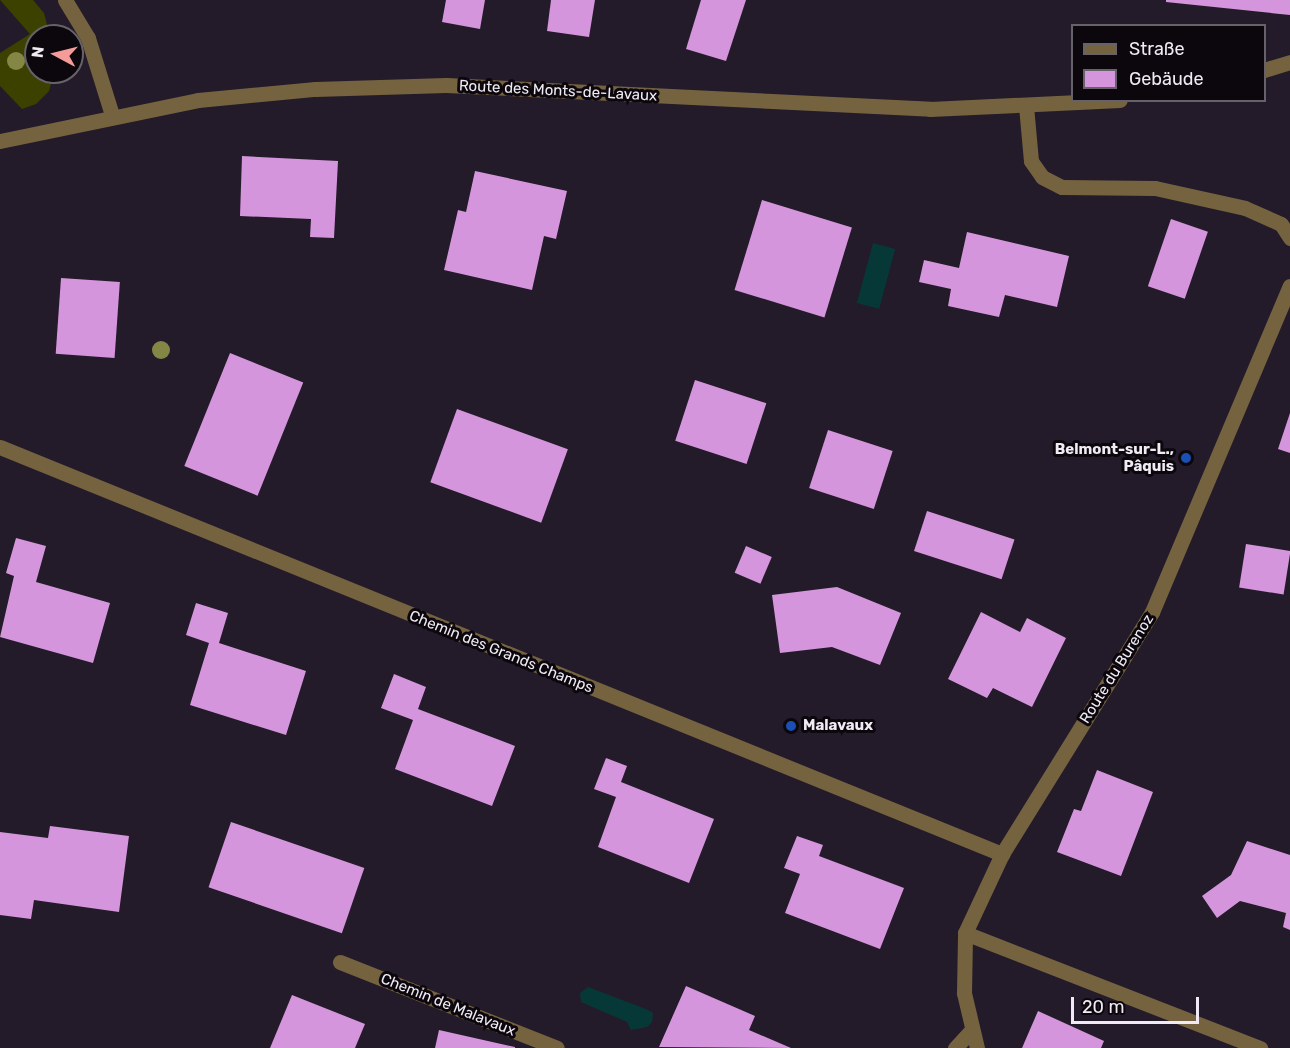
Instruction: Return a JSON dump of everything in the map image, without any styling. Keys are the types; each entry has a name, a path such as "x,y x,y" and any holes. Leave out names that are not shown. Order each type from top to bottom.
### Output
{"street":[{"path":"65,0 88,38 112,115"},
{"path":"1266,69 1290,62"},
{"name":"Route des Monts-de-Lavaux","path":"0,141 112,115 198,100 315,88 446,85 930,109 1089,102"},
{"path":"1026,106 1031,161 1042,177 1062,187 1155,188 1245,208 1281,224 1290,238"},
{"name":"Route du Burenoz","path":"976,1048 964,993 965,933 1002,854 1152,612 1290,286"},
{"name":"Chemin des Grands Champs","path":"0,447 1002,854"},
{"path":"965,933 1260,1048"},
{"name":"Chemin de Malavaux","path":"340,962 557,1048"},
{"path":"955,1048 971,1031"}],"shaded area":[{"path":"0,0 33,0 44,13 47,24 24,24 24,27"},
{"path":"24,38 24,84 51,84 49,91 36,104 22,109 0,86 0,53"},
{"path":"873,243 895,249 879,309 857,303"},
{"path":"588,987 646,1009 653,1013 652,1022 647,1027 631,1030 627,1022 581,1002 580,993"}],"building":[{"path":"446,0 485,0 480,29 442,22"},
{"path":"551,0 595,0 589,37 547,31"},
{"path":"701,0 746,0 726,61 686,49"},
{"path":"1166,0 1290,0 1290,15 1166,2"},
{"path":"242,156 338,161 334,238 310,237 311,219 240,216"},
{"path":"475,171 567,191 556,239 544,236 532,290 444,270 458,210 466,212"},
{"path":"762,200 852,227 824,317 735,290"},
{"path":"1171,219 1208,232 1185,299 1148,286"},
{"path":"967,232 1069,256 1057,307 1005,295 999,317 948,306 951,289 919,282 924,260 959,268"},
{"path":"61,278 120,282 115,358 56,354"},
{"path":"230,353 303,383 258,496 184,466"},
{"path":"695,380 766,403 747,464 675,441"},
{"path":"457,409 568,449 541,523 430,482"},
{"path":"1290,413 1290,453 1278,449"},
{"path":"828,430 893,451 874,509 809,488"},
{"path":"927,511 1014,539 1002,579 914,551"},
{"path":"16,538 46,546 36,582 110,603 93,663 0,637 14,576 6,573"},
{"path":"1246,544 1290,551 1284,594 1239,587"},
{"path":"746,546 772,557 760,584 735,573"},
{"path":"837,587 901,613 880,665 832,647 780,653 772,595"},
{"path":"196,603 228,613 219,643 306,671 286,735 190,705 209,643 186,635"},
{"path":"981,612 1020,632 1027,618 1066,638 1032,707 993,688 987,698 948,679"},
{"path":"394,674 426,687 418,709 515,746 492,806 395,769 413,720 381,708"},
{"path":"606,758 627,766 621,782 714,819 689,883 598,847 616,797 594,789"},
{"path":"1097,770 1153,792 1121,876 1057,852 1074,809 1081,811"},
{"path":"231,822 364,868 342,933 209,887"},
{"path":"50,826 129,836 119,912 34,900 31,919 0,915 0,832 48,838"},
{"path":"797,836 823,845 819,856 904,888 880,949 785,913 800,874 784,868"},
{"path":"1247,841 1290,855 1290,930 1283,927 1286,913 1240,901 1217,918 1202,896 1231,875"},
{"path":"686,986 755,1016 749,1030 791,1048 659,1047"},
{"path":"292,995 365,1024 355,1048 270,1048"},
{"path":"1038,1011 1104,1041 1101,1048 1022,1048"},
{"path":"439,1030 515,1047 515,1048 435,1048"}],"place":[{"name":"Belmont-sur-L., Pâquis","path":"1186,458"},
{"name":"Malavaux","path":"791,726"}]}
